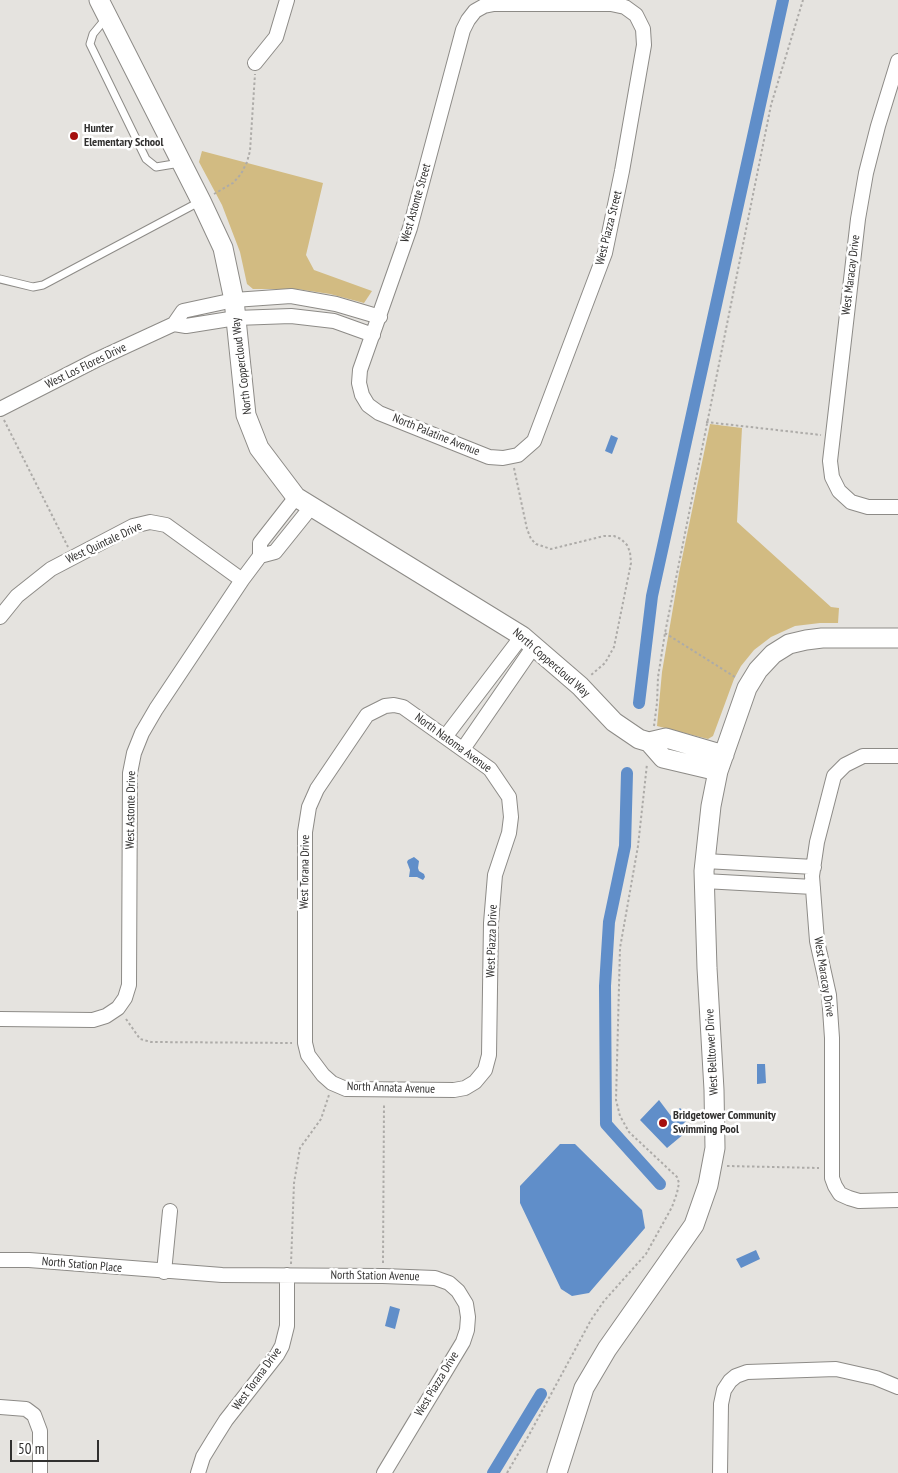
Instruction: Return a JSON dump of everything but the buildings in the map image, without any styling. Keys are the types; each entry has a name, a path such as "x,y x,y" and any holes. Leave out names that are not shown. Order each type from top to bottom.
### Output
{"street":[{"name":"North Coppercloud Way","path":"99,0 182,163 205,198 223,248 235,309 246,414 260,448 304,501 528,641 580,686 614,722 650,744"},
{"path":"255,63 276,38 288,0"},
{"name":"West Astonte Street","path":"362,395 359,383 360,370 410,228 463,30 468,20 484,6 494,4 611,4 625,7 636,15"},
{"name":"West Piazza Street","path":"516,461 534,441 605,253 622,171 644,45 643,29 636,15"},
{"name":"West Maracay Drive","path":"898,61 875,135 858,219 830,461 832,477 838,491 851,502 868,507 898,507"},
{"name":"West Los Flores Drive","path":"235,309 291,296 336,304 380,317"},
{"name":"West Los Flores Drive","path":"2,408 96,360 174,324 183,311 235,309 334,321 373,335"},
{"name":"North Palatine Avenue","path":"362,395 368,405 379,413 489,456 516,461"},
{"name":"West Astonte Drive","path":"118,1008 125,998 129,985 130,773 134,753 142,733 156,709 260,556 260,543 304,501"},
{"name":"West Quintale Drive","path":"0,617 17,596 51,569 133,526 150,522 166,525 242,580"},
{"name":"West Belltower Drive","path":"557,1473 584,1388 607,1349 694,1225 708,1184 715,1148 714,1090 707,968 705,861 711,806 721,763 747,688 758,670 773,654 789,644 806,640 898,638"},
{"path":"445,737 528,641"},
{"path":"462,749 528,641"},
{"name":"North Natoma Avenue","path":"385,706 403,707 490,768 509,797"},
{"name":"West Torana Drive","path":"314,1064 308,1055 305,1043 305,832 309,807 317,789 367,715 385,706"},
{"path":"650,744 666,738 721,763"},
{"name":"West Maracay Drive","path":"898,756 863,756 845,765 834,776 817,842 813,887 817,941 829,995 832,1038 832,1178 840,1194 849,1198 859,1200 898,1200"},
{"name":"West Piazza Drive","path":"475,1082 485,1070 490,1055 491,923 495,875 509,832 511,817 509,797"},
{"path":"705,861 814,867"},
{"path":"704,881 813,887"},
{"path":"0,1020 93,1020 106,1016 118,1008"},
{"name":"North Annata Avenue","path":"314,1064 332,1083 346,1089 454,1090 464,1088 475,1082"},
{"path":"164,1272 170,1211"},
{"name":"North Station Place","path":"0,1260 29,1260 164,1272 222,1275 287,1275"},
{"name":"West Torana Drive","path":"198,1473 203,1457 222,1426 270,1365 282,1346 287,1326 287,1275"},
{"name":"North Station Avenue","path":"287,1275 435,1278 449,1283 458,1291"},
{"name":"West Piazza Drive","path":"384,1473 462,1342 467,1330 466,1304 458,1291"},
{"path":"720,1473 721,1404 724,1390 736,1376 747,1372 836,1369 876,1378 898,1387"},
{"path":"0,1406 26,1408 34,1415 40,1431 40,1473"}],"lane":[{"path":"107,17 93,34 90,44 146,159 156,166 182,163"},
{"path":"0,279 34,288 43,285 205,198"}],"path":[{"path":"507,1473 591,1320 604,1301 646,1254 678,1193 679,1183 677,1177 628,1132 620,1116 616,1100 620,948 638,846 650,744 658,703 658,677 665,633 771,105 803,0"},
{"path":"205,198 232,183 241,174 247,162 255,63"},
{"path":"2,408 4,422 73,557"},
{"path":"706,422 824,436"},
{"path":"516,461 527,529 531,539 536,544 551,549 604,536 614,536 621,539 630,552 631,563 614,647 605,663 589,677"},
{"path":"665,633 736,678"},
{"path":"118,1008 140,1039 151,1042 305,1043"},
{"path":"287,1275 291,1264 294,1182 300,1148 322,1118 332,1083"},
{"path":"383,1276 384,1089"},
{"path":"722,1166 823,1168"}],"shaded area":[{"path":"202,151 323,183 306,255 314,270 372,291 364,303 330,294 297,289 253,289 247,284 240,252 222,205 199,162"},
{"path":"710,424 742,428 737,522 831,607 839,608 838,623 795,626 771,637 754,650 741,666 734,679 713,736 708,739 657,726 662,672 679,573"}],"water":[{"path":"611,435 618,438 612,454 605,451"},
{"path":"414,857 419,861 419,871 425,877 423,880 417,877 409,877 410,870 407,862"},
{"path":"757,1064 765,1064 766,1083 757,1084"},
{"name":"Bridgetower Community Swimming Pool","path":"659,1100 671,1116 680,1108 690,1117 680,1127 685,1133 667,1148 640,1120"},
{"path":"560,1144 575,1144 642,1210 645,1228 589,1293 572,1296 561,1289 520,1203 520,1186"},
{"path":"756,1250 760,1259 741,1268 736,1259"},
{"path":"390,1306 400,1309 395,1329 385,1326"}],"waterway":[{"path":"639,703 652,596 783,0"},
{"path":"627,773 625,846 609,922 605,986 606,1124 660,1184"},
{"path":"493,1473 541,1394"}],"place":[{"name":"Hunter Elementary School","path":"74,136"},
{"name":"Bridgetower Community Swimming Pool","path":"663,1123"}]}
